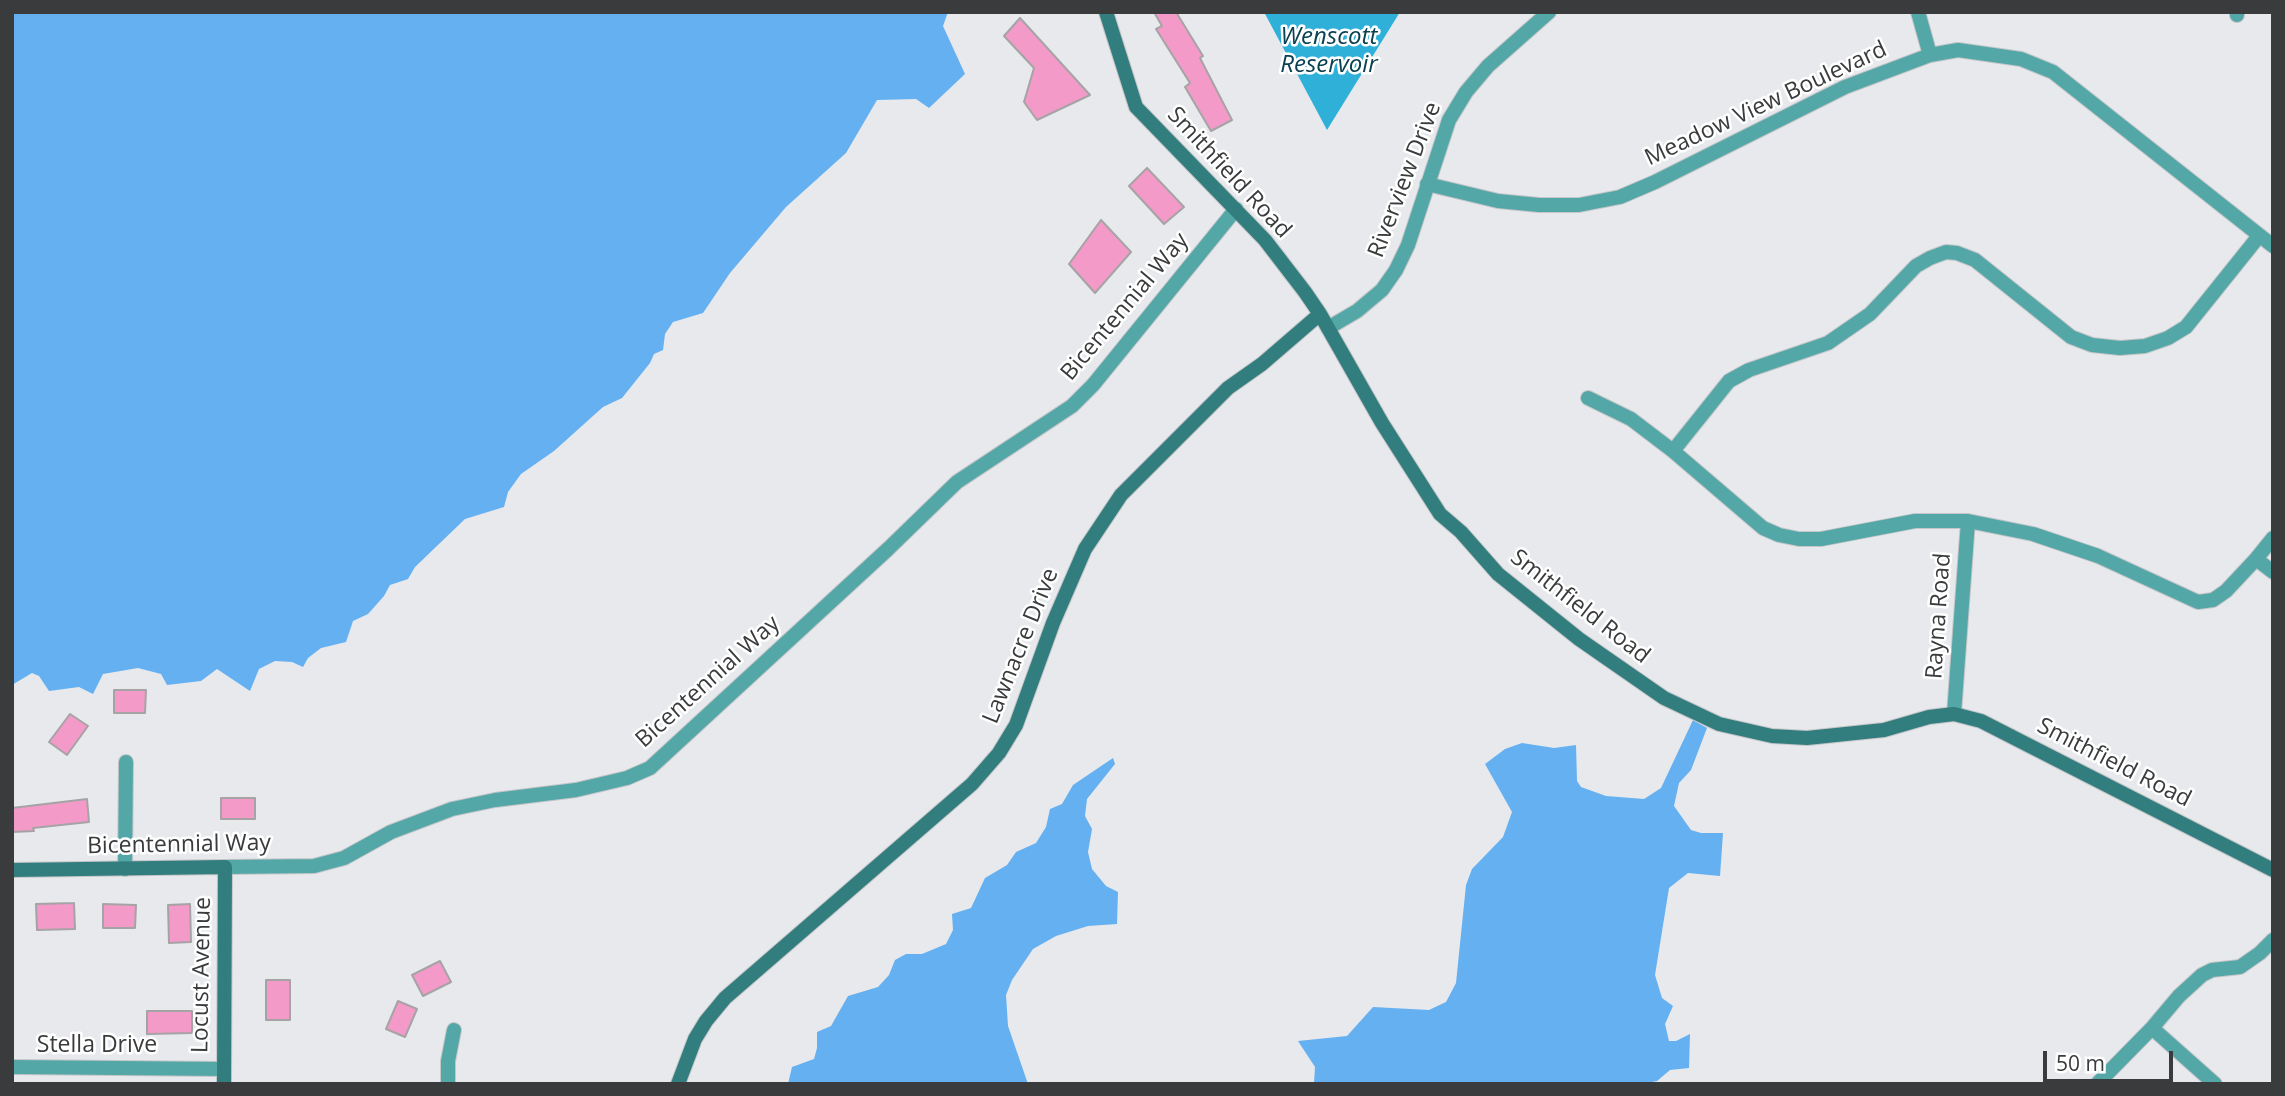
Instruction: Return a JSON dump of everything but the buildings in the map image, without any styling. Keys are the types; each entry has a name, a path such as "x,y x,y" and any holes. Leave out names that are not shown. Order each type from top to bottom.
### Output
{"street":[{"name":"Smithfield Road","path":"1106,12 1136,107 1265,240 1320,314 1382,424 1440,514 1461,532 1498,574 1579,639 1664,698 1719,724 1772,736 1807,738 1885,730 1929,717 1954,714 1981,721 2273,870"},
{"name":"Riverview Drive","path":"1328,328 1357,311 1382,290 1396,270 1408,245 1449,120 1466,92 1488,66 1549,12"},
{"path":"1918,12 1930,55"},
{"name":"Meadow View Boulevard","path":"1427,184 1499,201 1539,205 1579,205 1620,197 1844,87 1930,55 1958,50 2021,59 2053,72 2273,246"},
{"name":"Bicentennial Way","path":"12,870 314,866 344,858 391,832 452,809 495,800 576,790 627,778 650,768 957,482 1072,407 1093,385 1236,209"},
{"path":"1673,451 1729,382 1749,370 1828,343 1870,314 1916,266 1946,252 1958,253 1975,260 2071,337 2092,345 2120,348 2145,346 2168,338 2186,327 2259,236"},
{"name":"Lawnacre Drive","path":"678,1084 695,1039 725,998 972,784 999,753 1016,725 1052,623 1085,549 1121,495 1228,387 1262,364 1320,314"},
{"path":"1588,398 1631,419 1763,528 1799,540 1821,540 1914,521 1968,521 2034,534 2098,556 2198,601 2213,600 2226,591 2273,538"},
{"name":"Rayna Road","path":"1954,714 1968,521"},
{"path":"2256,559 2273,572"},
{"path":"125,869 126,762"},
{"name":"Locust Avenue","path":"223,1076 225,867"},
{"path":"2097,1084 2202,975 2212,970 2240,967 2273,940"},
{"path":"2152,1028 2215,1084"},
{"path":"448,1084 448,1061 454,1030"},
{"name":"Stella Drive","path":"12,1067 223,1076"}],"shaded area":[{"path":"12,12 948,12 943,26 965,74 929,108 916,99 877,100 846,153 786,207 730,273 703,313 673,322 665,334 663,350 654,354 622,398 603,407 554,451 521,474 508,492 504,507 465,519 415,567 408,579 390,585 368,614 353,621 346,642 321,648 308,658 303,667 292,662 275,661 259,669 250,691 217,669 201,681 167,685 161,674 138,668 103,674 93,694 79,687 49,691 39,676 32,673 12,685"},
{"path":"1693,720 1707,728 1691,770 1679,783 1674,806 1691,830 1723,833 1720,876 1688,873 1669,888 1655,975 1662,998 1673,1006 1665,1024 1669,1041 1676,1041 1690,1034 1689,1068 1670,1070 1657,1081 1642,1084 1314,1084 1315,1067 1298,1041 1347,1036 1373,1007 1429,1010 1446,1002 1456,983 1466,885 1472,869 1503,837 1512,812 1485,764 1505,749 1522,743 1554,748 1576,745 1577,781 1581,787 1606,796 1644,799 1661,788"},
{"path":"1113,758 1115,764 1087,799 1085,816 1092,829 1088,852 1092,869 1106,886 1118,892 1117,924 1088,926 1056,936 1033,949 1012,980 1006,995 1008,1026 1028,1084 788,1084 792,1067 814,1059 817,1032 831,1026 848,996 878,987 889,975 895,960 906,954 922,954 946,944 953,930 952,914 971,908 985,878 1007,865 1016,852 1036,843 1046,827 1050,809 1062,804 1073,785"}],"water":[{"name":"Wenscott Reservoir","path":"1264,12 1400,12 1327,130"}]}
